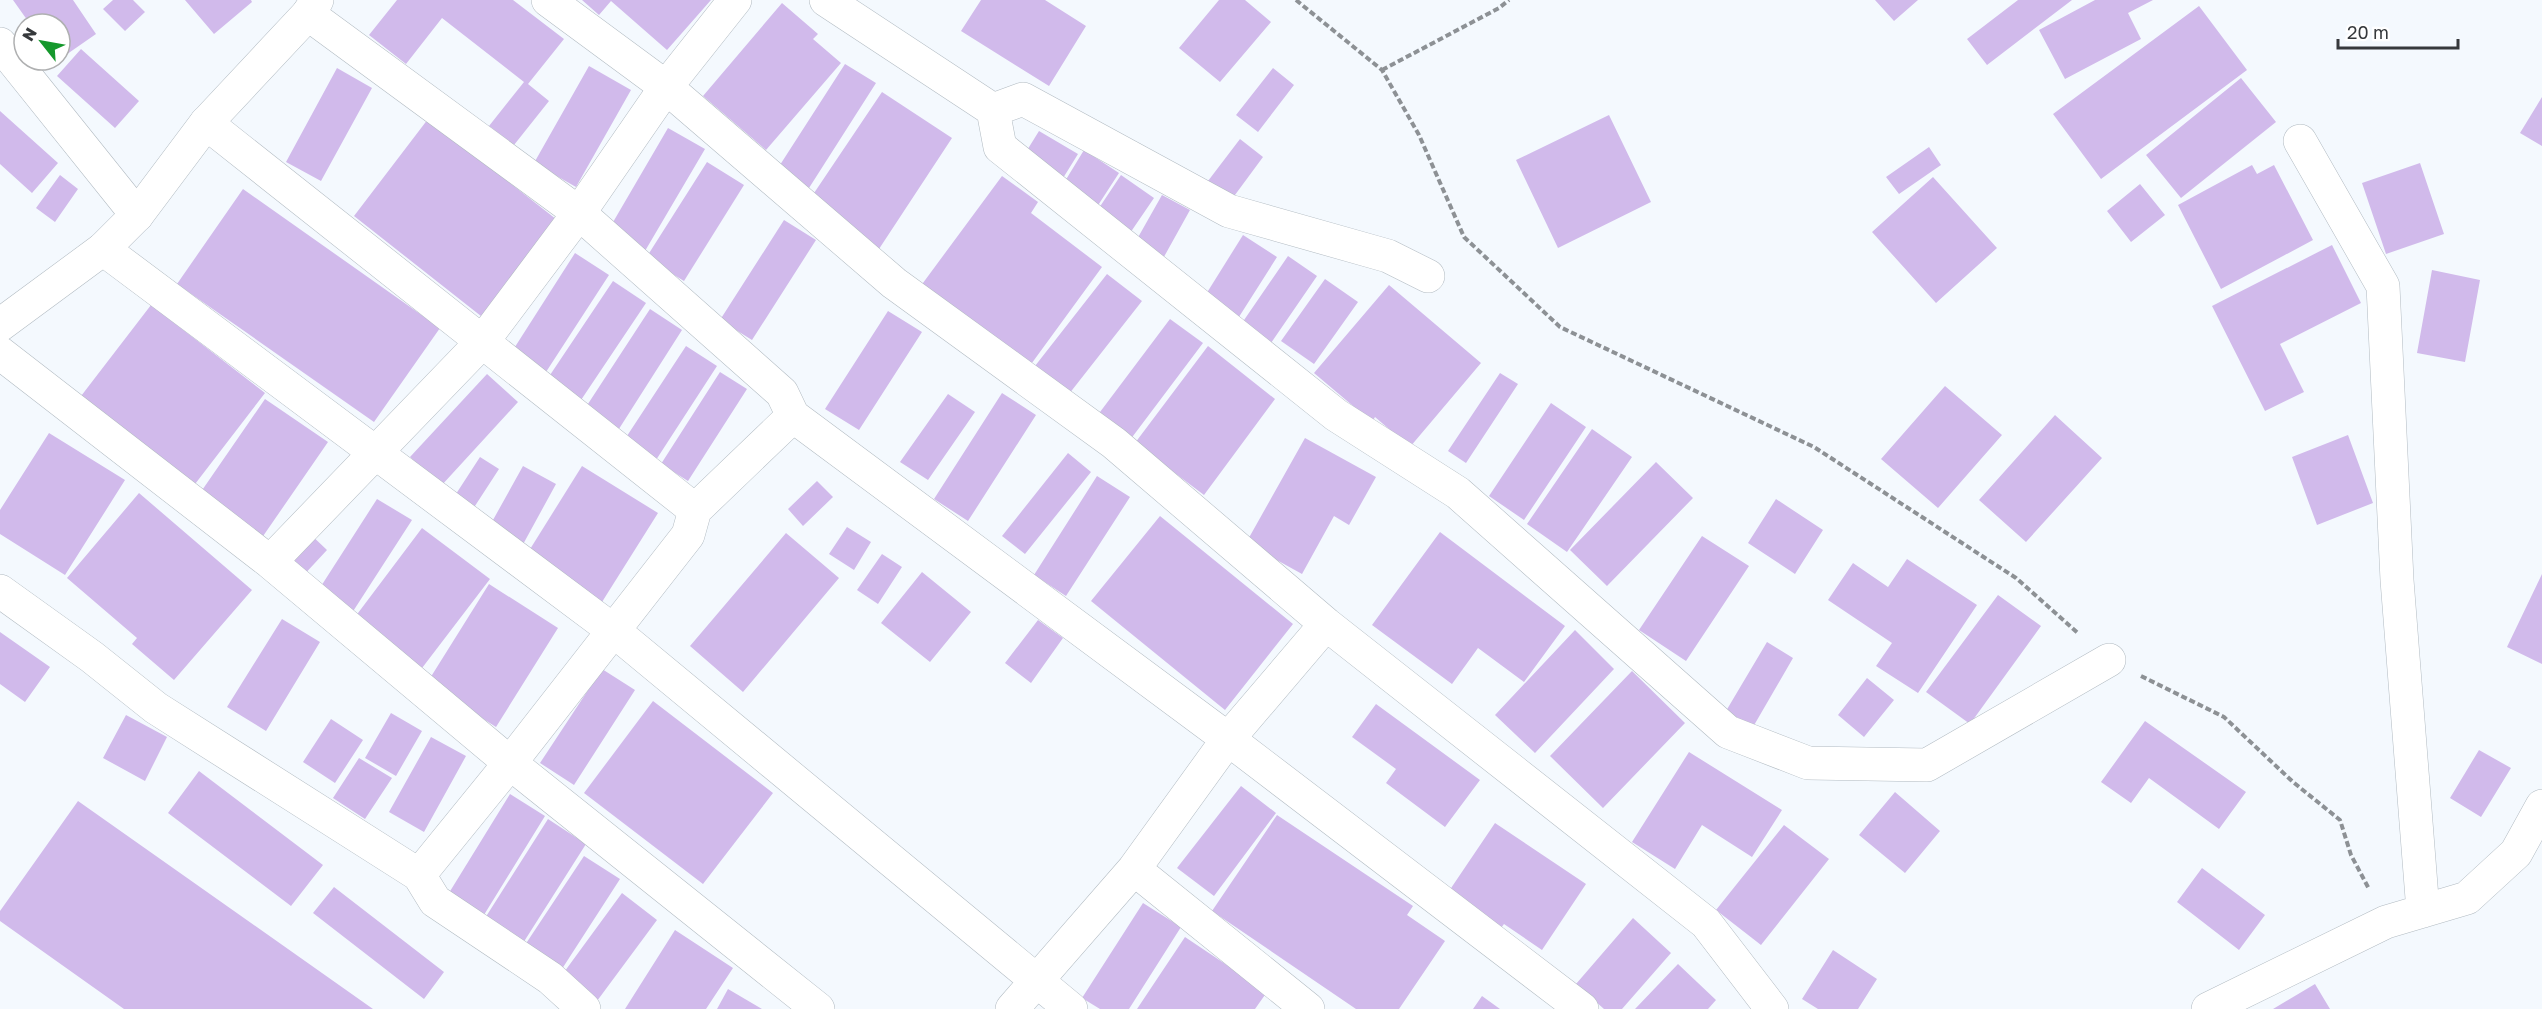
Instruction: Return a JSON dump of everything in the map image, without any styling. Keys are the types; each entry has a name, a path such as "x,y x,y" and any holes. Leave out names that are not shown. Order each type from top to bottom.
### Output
{"street":[{"path":"548,0 666,87 894,283 1114,443 1326,624 1706,923 1772,1009"},
{"path":"270,562 483,341 579,213 666,87 735,0"},
{"path":"826,0 993,110 1000,147 1336,416 1458,493 1728,732 1808,764 1927,765 2109,660"},
{"path":"0,325 104,249 137,215 206,123 312,7 579,213 782,393 793,416 1228,740 1582,1009"},
{"path":"0,44 137,215"},
{"path":"993,110 1023,99 1229,211 1388,256 1428,276"},
{"path":"206,123 695,510"},
{"path":"2300,141 2383,286 2397,580 2423,911"},
{"path":"104,249 614,632 1071,1009"},
{"path":"0,353 270,562 510,764 818,1009"},
{"path":"419,874 510,764 688,536 695,510 793,416"},
{"path":"0,591 92,657 156,708 419,874 435,901 550,978 584,1009"},
{"path":"1012,1009 1134,869 1228,740 1326,624"},
{"path":"2208,1009 2386,922 2467,898 2516,853 2542,806"},
{"path":"1134,869 1308,1009"}],"path":[{"path":"1296,0 1382,70 1419,135 1464,237 1560,327 1814,447 2016,578 2109,660 2224,717 2293,782 2340,820 2351,855 2386,922"},
{"path":"1382,70 1509,0"}],"building":[{"path":"13,0 73,0 96,34 72,51 72,12 22,12"},
{"path":"113,0 133,0 145,12 125,31 103,9"},
{"path":"185,0 251,0 252,2 214,34"},
{"path":"397,0 513,0 564,39 528,84 549,101 514,145 489,126 524,82 442,18 406,64 369,35"},
{"path":"582,0 711,0 667,50 611,1 599,15"},
{"path":"981,0 1045,0 1086,26 1049,86 961,31"},
{"path":"1219,0 1245,0 1271,22 1220,82 1179,48"},
{"path":"1875,0 1918,0 1894,21"},
{"path":"2018,0 2072,0 1987,65 1967,39"},
{"path":"2095,0 2153,0 2128,13 2141,39 2065,79 2039,30"},
{"path":"782,3 818,34 813,39 841,63 766,150 703,96"},
{"path":"2199,6 2247,70 2101,179 2053,114"},
{"path":"81,49 139,101 115,128 57,76 61,72 72,72 72,59"},
{"path":"845,64 876,83 809,188 778,168"},
{"path":"589,66 631,90 576,187 534,163"},
{"path":"337,68 372,88 321,181 286,162"},
{"path":"1273,68 1294,85 1258,132 1236,115"},
{"path":"2241,78 2276,122 2181,198 2146,155"},
{"path":"882,92 952,138 879,249 808,202"},
{"path":"2542,97 2542,146 2520,133"},
{"path":"0,111 58,163 32,193 0,164"},
{"path":"1609,115 1651,202 1558,248 1516,160"},
{"path":"428,119 561,223 486,320 354,216"},
{"path":"668,128 705,149 645,251 609,229"},
{"path":"1039,131 1078,154 1060,183 1021,160"},
{"path":"1240,139 1263,157 1232,199 1208,181"},
{"path":"1929,147 1941,165 1899,194 1886,177"},
{"path":"1084,150 1119,173 1093,213 1059,191"},
{"path":"707,162 744,185 684,281 646,258"},
{"path":"2420,163 2444,234 2386,254 2362,183"},
{"path":"2252,165 2257,174 2274,165 2313,240 2221,289 2178,205"},
{"path":"60,175 78,189 55,222 36,208"},
{"path":"1121,175 1154,198 1126,239 1093,217"},
{"path":"1002,176 1038,202 1031,213 1102,267 1029,367 920,287"},
{"path":"1933,177 1997,248 1936,303 1872,232"},
{"path":"2140,184 2165,215 2131,242 2107,211"},
{"path":"243,189 440,328 374,422 177,284"},
{"path":"1162,195 1190,210 1160,264 1132,248"},
{"path":"784,220 816,240 752,340 720,320"},
{"path":"1243,235 1277,257 1237,320 1203,299"},
{"path":"2332,245 2361,303 2280,344 2304,392 2265,411 2212,306"},
{"path":"575,253 609,275 546,372 513,350"},
{"path":"1288,256 1317,276 1271,343 1242,323"},
{"path":"2432,270 2480,280 2465,362 2417,353"},
{"path":"1107,274 1142,301 1069,394 1035,366"},
{"path":"1325,279 1358,302 1314,364 1281,341"},
{"path":"613,281 646,303 579,403 546,381"},
{"path":"1389,285 1481,363 1410,447 1375,417 1372,422 1314,373"},
{"path":"151,305 265,393 192,488 78,400"},
{"path":"650,309 682,330 617,432 584,410"},
{"path":"888,311 922,332 859,430 825,409"},
{"path":"1170,319 1203,343 1127,444 1094,420"},
{"path":"686,346 717,366 656,460 625,439"},
{"path":"1208,346 1275,399 1204,495 1135,443"},
{"path":"720,372 747,389 688,481 661,464"},
{"path":"1500,373 1518,384 1466,463 1448,451"},
{"path":"487,374 518,402 441,486 410,457"},
{"path":"1945,386 2002,435 1938,508 1881,459"},
{"path":"1002,393 1036,415 968,521 934,499"},
{"path":"948,394 975,412 928,480 900,462"},
{"path":"265,399 328,442 259,542 196,499"},
{"path":"1551,403 1586,427 1524,520 1489,496"},
{"path":"2055,415 2102,458 2026,542 1979,500"},
{"path":"1592,429 1632,457 1567,552 1527,524"},
{"path":"49,433 125,480 65,575 0,534 0,510"},
{"path":"2348,435 2373,503 2317,525 2292,457"},
{"path":"1305,438 1376,477 1349,525 1334,516 1302,574 1246,543"},
{"path":"1068,453 1091,472 1025,554 1002,536"},
{"path":"480,457 499,469 473,509 454,497"},
{"path":"1656,462 1693,498 1607,586 1570,550"},
{"path":"523,466 556,484 521,548 488,529"},
{"path":"582,466 658,513 602,602 527,554"},
{"path":"1097,476 1130,497 1066,596 1034,575"},
{"path":"817,481 833,497 803,526 788,509"},
{"path":"139,493 252,590 174,680 132,644 137,638 67,578"},
{"path":"377,499 412,520 350,616 316,594"},
{"path":"1776,499 1823,530 1795,574 1748,543"},
{"path":"1160,516 1293,624 1225,710 1091,601"},
{"path":"847,527 871,542 854,570 829,554"},
{"path":"422,528 490,579 419,672 352,621"},
{"path":"308,532 327,550 301,578 282,560"},
{"path":"1440,532 1565,626 1524,682 1478,648 1452,684 1372,625"},
{"path":"786,533 839,578 743,692 690,646"},
{"path":"1702,536 1749,566 1686,661 1639,630"},
{"path":"882,554 902,567 878,604 857,590"},
{"path":"1907,559 1977,605 1918,693 1876,666 1892,643 1828,600 1853,563 1888,587"},
{"path":"922,572 971,612 930,662 881,623"},
{"path":"2542,574 2542,664 2507,647"},
{"path":"489,584 558,628 496,727 427,683"},
{"path":"1998,595 2041,626 1970,724 1926,692"},
{"path":"282,619 320,642 266,731 227,707"},
{"path":"1038,620 1063,638 1031,683 1005,663"},
{"path":"1575,630 1614,669 1535,753 1495,715"},
{"path":"0,632 50,667 25,702 0,684"},
{"path":"1767,642 1793,658 1753,727 1726,711"},
{"path":"602,669 635,690 574,785 540,763"},
{"path":"1632,671 1685,723 1603,808 1550,756"},
{"path":"1867,678 1894,700 1864,737 1838,715"},
{"path":"653,701 773,793 703,884 584,793"},
{"path":"1376,704 1480,780 1445,827 1386,783 1396,769 1352,737"},
{"path":"391,713 422,731 396,776 365,758"},
{"path":"126,715 167,737 145,781 103,758"},
{"path":"331,719 363,740 335,783 303,762"},
{"path":"2145,721 2246,792 2219,829 2149,778 2131,803 2101,782"},
{"path":"431,737 466,756 424,832 389,812"},
{"path":"2479,750 2511,768 2481,817 2450,798"},
{"path":"1689,752 1782,810 1752,857 1702,825 1675,869 1632,842"},
{"path":"359,758 392,778 365,819 333,798"},
{"path":"199,771 323,865 291,906 168,813"},
{"path":"1241,786 1276,813 1214,896 1177,868"},
{"path":"1895,792 1940,831 1905,873 1859,835"},
{"path":"510,794 545,816 479,923 444,901"},
{"path":"78,801 373,1009 124,1009 0,921 0,911"},
{"path":"1277,815 1413,906 1407,915 1445,941 1399,1009 1356,1009 1212,911"},
{"path":"548,819 586,844 518,951 480,926"},
{"path":"1495,823 1586,884 1542,950 1504,924 1498,932 1445,897"},
{"path":"1784,825 1829,859 1761,945 1716,910"},
{"path":"584,856 620,879 560,972 523,948"},
{"path":"2202,868 2265,915 2239,950 2177,902"},
{"path":"334,887 444,972 424,999 313,913"},
{"path":"622,893 657,920 597,1001 562,975"},
{"path":"1143,903 1181,927 1129,1009 1100,1009 1082,998"},
{"path":"1633,918 1671,953 1622,1009 1604,1009 1576,984"},
{"path":"675,930 733,968 706,1009 625,1009"},
{"path":"1185,937 1267,992 1255,1009 1137,1009"},
{"path":"1833,950 1877,979 1858,1009 1818,1009 1802,999"},
{"path":"1678,964 1716,1000 1708,1009 1635,1009"},
{"path":"2315,984 2330,1009 2273,1009"},
{"path":"728,989 762,1009 717,1009"},
{"path":"1482,996 1500,1009 1473,1009"}]}
